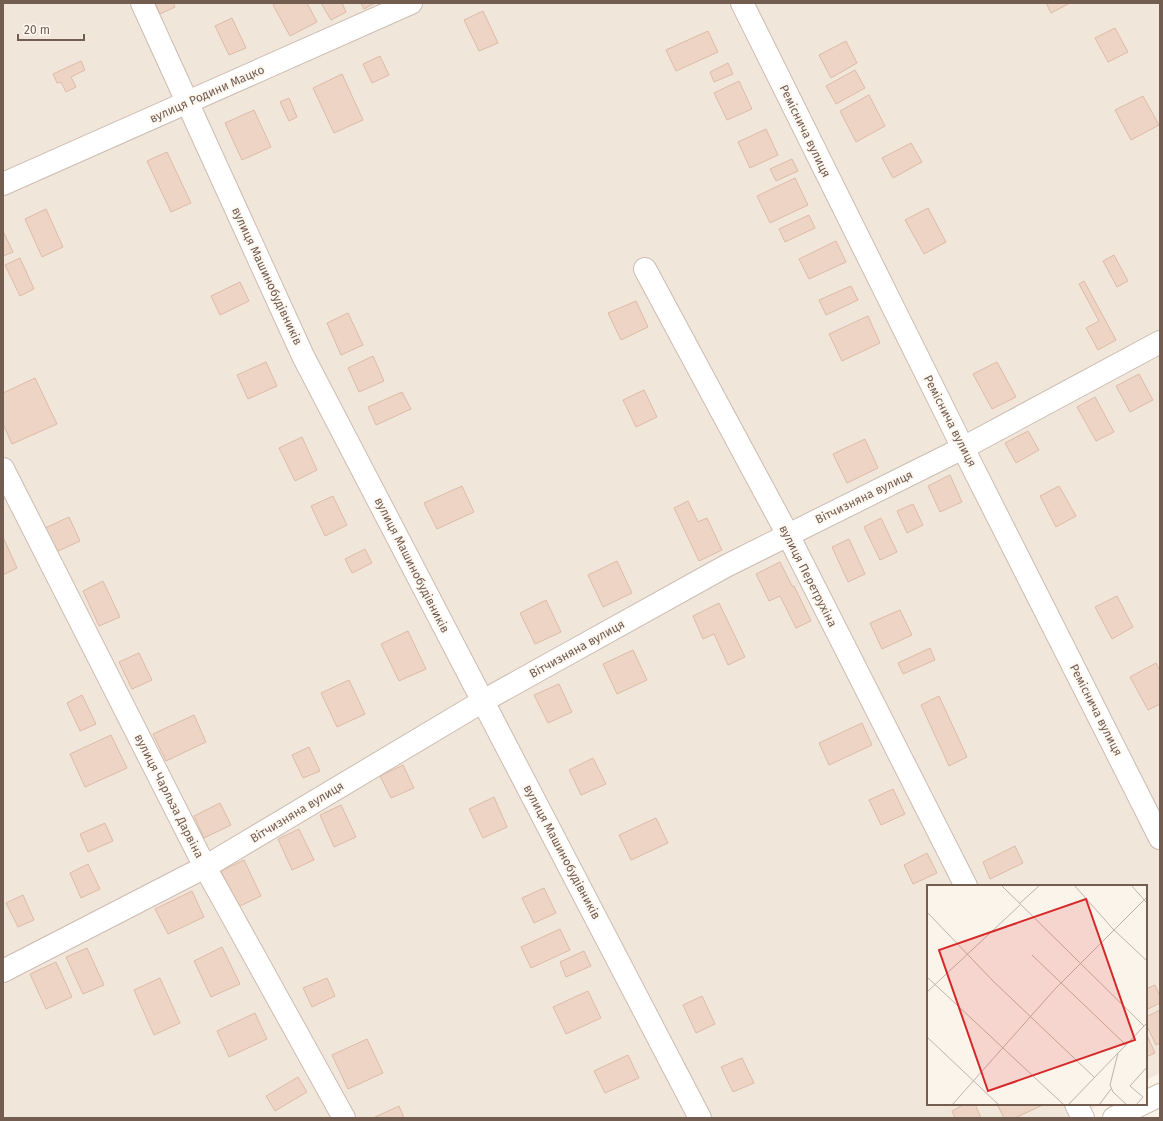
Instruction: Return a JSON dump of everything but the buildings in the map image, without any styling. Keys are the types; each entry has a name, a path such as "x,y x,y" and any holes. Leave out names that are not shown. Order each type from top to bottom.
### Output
{"street":[{"name":"вулиця Машинобудівників","path":"142,3 304,356 700,1118"},
{"name":"вулиця Родини Мацко","path":"3,184 411,3"},
{"name":"Реміснича вулиця","path":"742,3 963,448 1160,838"},
{"name":"вулиця Перетрухіна","path":"644,269 788,535 965,885"},
{"name":"Вітчизняна вулиця","path":"3,971 205,867 483,701 726,566 963,448 1160,342"},
{"name":"вулиця Чарльза Дарвіна","path":"3,469 205,867 344,1118"},
{"path":"1147,1102 1160,1095"},
{"path":"1076,1105 1083,1118"},
{"path":"1114,1118 1140,1105"}],"shaded area":[{"path":"3,3 1160,3 1160,1073 1147,1080 1147,885 927,885 927,1105 1099,1105 1074,1118 3,1118"}]}
